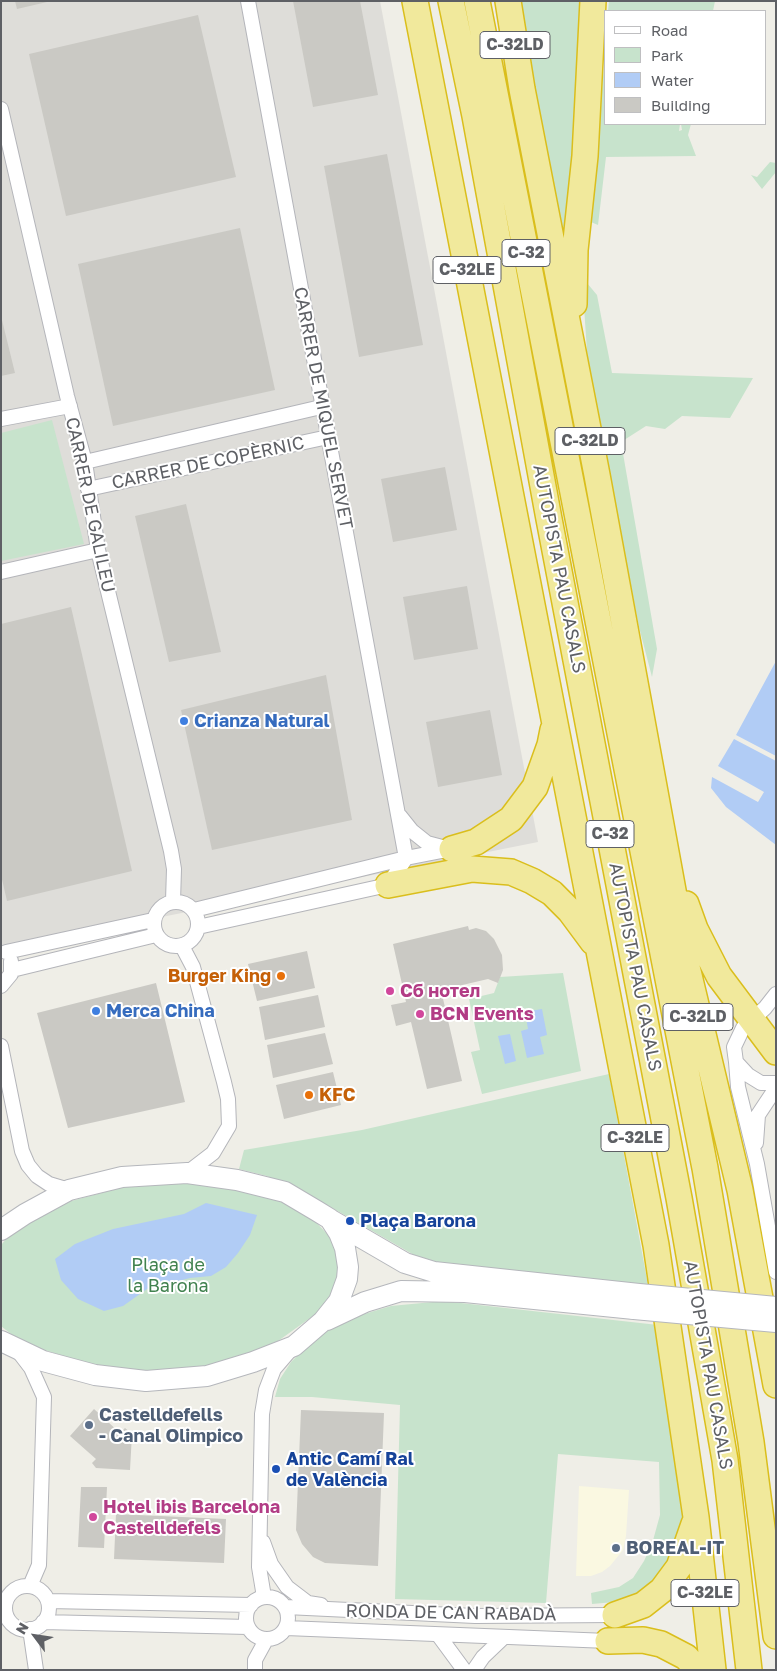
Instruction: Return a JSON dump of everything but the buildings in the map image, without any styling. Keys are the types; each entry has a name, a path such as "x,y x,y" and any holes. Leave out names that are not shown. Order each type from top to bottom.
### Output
{"highway":[{"name":"C-32LE","path":"415,1 656,1245 696,1517 713,1670"},
{"name":"AUTOPISTA PAU CASALS","path":"451,1 475,116 549,519 681,1208 725,1460 750,1670"},
{"name":"AUTOPISTA PAU CASALS","path":"477,1 705,1168 751,1442 772,1590 776,1636"},
{"path":"488,1 503,137"},
{"name":"C-32LD","path":"508,1 522,89 574,357 687,967 740,1190 774,1376 776,1408"},
{"path":"574,357 575,250 585,156 593,1"},
{"path":"452,849 476,842 511,818 536,787 550,745 554,723"},
{"path":"660,816 695,929 719,976 756,1016 776,1052"},
{"path":"388,885 472,869 511,872 532,881 552,893 586,931 599,954"},
{"path":"615,1615 643,1605 662,1590 679,1567 696,1517"},
{"path":"608,1641 643,1640 661,1644 686,1658 698,1670"}],"street":[{"name":"CARRER DE MIQUEL SERVET","path":"248,1 321,407 406,858"},
{"name":"CARRER DE GALILEU","path":"1,109 70,406 85,462 98,550 171,851 174,869 173,901"},
{"path":"1,419 70,406"},
{"name":"CARRER DE COPÈRNIC","path":"85,462 321,407"},
{"name":"CARRER DE COPÈRNIC","path":"88,489 328,437"},
{"path":"1,572 98,550"},
{"path":"399,815 412,831 427,843 452,849"},
{"path":"194,910 406,858 452,849"},
{"path":"198,927 388,885 406,858"},
{"path":"173,901 186,903 194,910 198,927 194,938 182,946 165,944 156,935 153,920 159,908 173,901"},
{"path":"1,986 8,980 12,970 11,960 3,950 153,920"},
{"path":"12,970 156,935"},
{"path":"182,946 193,967 225,1086 229,1126 213,1154 188,1173"},
{"path":"776,994 737,1038 734,1047 738,1087 757,1164 776,1272"},
{"path":"756,1016 776,1011"},
{"path":"1,1046 22,1150 28,1165 37,1176 49,1184 69,1190"},
{"path":"736,1062 754,1080 762,1083 776,1083"},
{"path":"757,1164 756,1126 758,1115 776,1088"},
{"path":"1,1230 25,1214 69,1190 122,1177 188,1173 237,1180 285,1192 405,1263 434,1272 776,1322"},
{"path":"48,1601 251,1604 264,1597 259,1567 262,1414 266,1390 274,1369 294,1346 323,1321 339,1301 347,1279 348,1267 345,1248 330,1219"},
{"path":"323,1321 365,1302 401,1291 465,1292 776,1306"},
{"path":"6,1342 44,1361 95,1375 146,1381 206,1376 253,1362 294,1346"},
{"path":"6,1342 30,1368 44,1397 39,1565 30,1586"},
{"path":"260,1535 271,1564 287,1588 308,1603 348,1611"},
{"path":"43,1622 48,1612 48,1601 43,1592 30,1586 16,1588 4,1599 5,1620 20,1629 30,1629 43,1622 248,1627"},
{"name":"RONDA DE CAN RABADÀ","path":"264,1597 276,1599 286,1607 348,1611 467,1616 615,1615"},
{"path":"251,1604 246,1615 248,1627 255,1636 266,1640 278,1637 286,1628 289,1621 286,1607"},
{"path":"464,1670 439,1636 452,1621 467,1616"},
{"name":"RONDA DE CAN RABADÀ","path":"286,1628 439,1636 608,1641"},
{"path":"30,1629 36,1670"},
{"path":"474,1670 483,1656 504,1637"},
{"path":"255,1670 255,1660 266,1640"}],"shaded area":[{"path":"1,1 380,1 538,842 1,949"},
{"path":"579,1486 629,1490 626,1536 623,1550 610,1566 602,1572 591,1576 576,1576"}],"green space":[{"path":"517,1 580,1 582,74 564,259"},
{"path":"609,1 715,1 713,10 608,10"},
{"path":"604,66 604,125 680,125 679,131 682,130 681,125 691,125 688,135 696,156 606,157 598,225 586,220 597,149"},
{"path":"770,162 776,163 776,172 762,189 751,175 757,177"},
{"path":"582,277 597,295 612,373 753,378 730,418 682,416 665,429 646,426 621,442 657,649 652,677 639,627 588,366"},
{"path":"52,420 84,544 1,561 1,433"},
{"path":"563,973 581,1071 482,1094 471,1052 480,1050 469,999 494,993 500,977"},
{"path":"609,1074 648,1285 444,1264 414,1255 315,1198 267,1176 239,1169 244,1150 362,1130"},
{"name":"Plaça de la Barona","path":"169,1182 226,1186 279,1199 310,1216 334,1241 340,1257 339,1276 332,1295 320,1311 278,1341 248,1354 205,1366 171,1370 129,1371 98,1367 32,1346 16,1338 1,1326 1,1245 15,1229 71,1201 139,1183"},
{"path":"443,1301 658,1325 688,1514 678,1548 644,1593 626,1601 592,1604 591,1593 619,1587 633,1578 644,1561 652,1544 660,1515 659,1462 558,1454 546,1603 395,1599 400,1405 312,1397 275,1397 280,1379 291,1362 310,1343 328,1330 354,1317 391,1306"}],"water":[{"path":"776,661 776,756 736,735"},
{"path":"734,739 776,761 776,845 726,807 711,788 712,777 758,802 764,792 718,766"},
{"path":"542,1009 547,1035 540,1037 544,1054 527,1058 521,1031 528,1029 525,1012"},
{"path":"510,1034 516,1061 505,1064 498,1036"},
{"path":"206,1203 257,1215 250,1235 238,1253 226,1267 211,1276 190,1278 147,1289 123,1306 104,1311 78,1299 61,1280 55,1259 75,1244 113,1229 184,1214"}],"place":[{"name":"Crianza Natural","path":"184,721"},
{"name":"Burger King","path":"281,976"},
{"name":"Сб нотел","path":"390,991"},
{"name":"Merca China","path":"96,1011"},
{"name":"BCN Events","path":"420,1014"},
{"name":"KFC","path":"309,1095"},
{"name":"Plaça Barona","path":"350,1221"},
{"name":"Castelldefells - Canal Olimpico","path":"89,1425"},
{"name":"Antic Camí Ral de València","path":"276,1469"},
{"name":"Hotel ibis Barcelona Castelldefels","path":"93,1517"},
{"name":"BOREAL-IT","path":"616,1548"}]}
